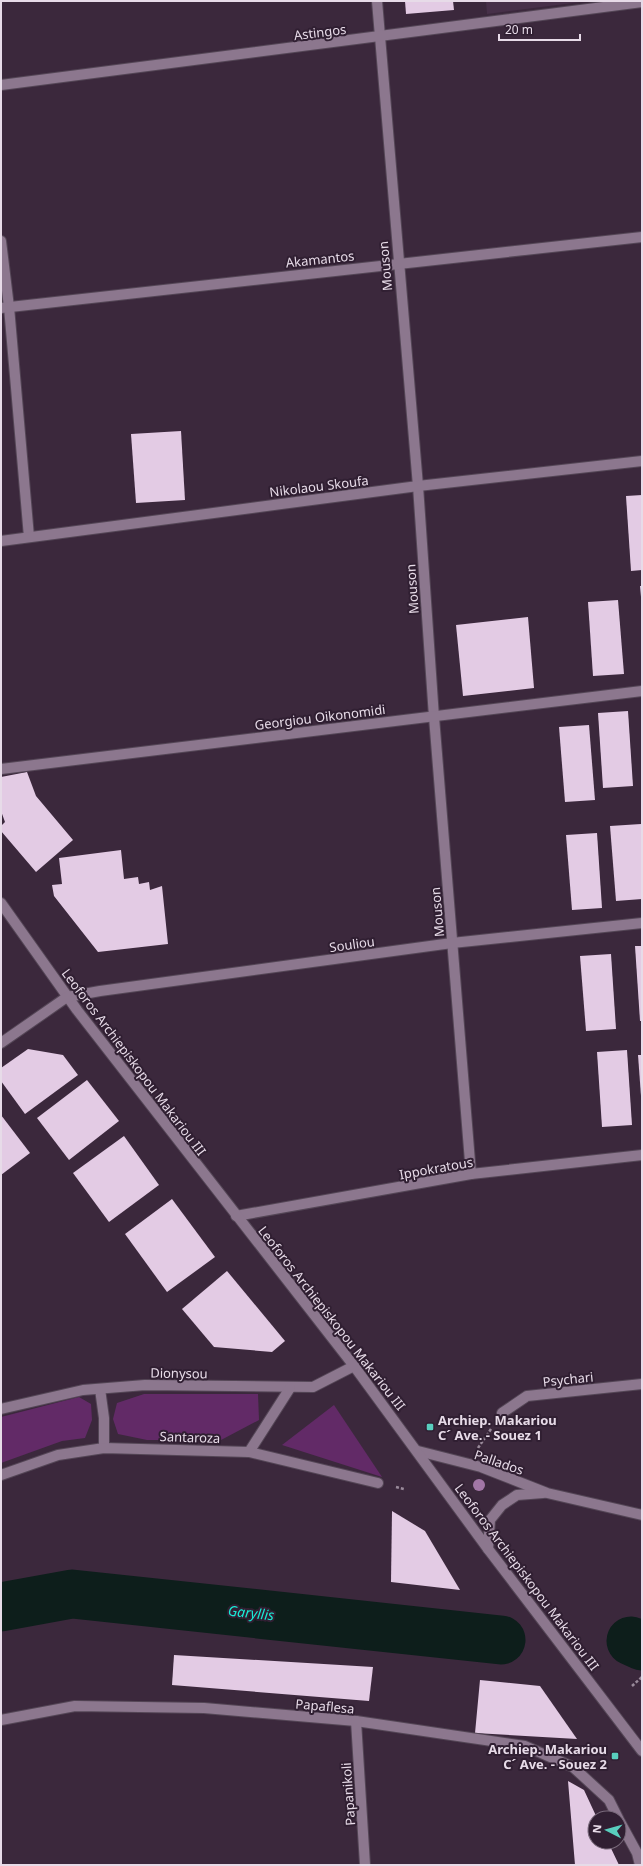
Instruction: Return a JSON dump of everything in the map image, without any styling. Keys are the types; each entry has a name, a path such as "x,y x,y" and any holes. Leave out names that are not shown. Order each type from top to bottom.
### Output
{"street":[{"name":"Mouson","path":"377,1 398,264 418,486 434,716 471,1174"},
{"name":"Astingos","path":"1,85 642,2"},
{"name":"Akamantos","path":"5,307 642,236"},
{"path":"1,241 5,307 29,537"},
{"name":"Nikolaou Skoufa","path":"1,541 418,486 642,461"},
{"name":"Georgiou Oikonomidi","path":"1,768 642,691"},
{"name":"Leoforos Archiepiskopou Makariou III","path":"1,903 67,997 354,1366 418,1451 488,1549 642,1751"},
{"name":"Souliou","path":"67,997 100,991 452,944 642,923"},
{"path":"1,1043 67,997"},
{"name":"Ippokratous","path":"236,1216 471,1174 642,1155"},
{"name":"Dionysou","path":"1,1409 83,1390 100,1388 145,1385 290,1388 313,1387 354,1366"},
{"name":"Psychari","path":"502,1413 527,1396 642,1384"},
{"path":"100,1388 104,1418 104,1448"},
{"path":"249,1452 290,1388"},
{"name":"Santaroza","path":"1,1475 58,1455 104,1448 249,1452 378,1484"},
{"name":"Pallados","path":"418,1451 481,1467 547,1493 642,1515"},
{"name":"Pallados","path":"488,1549 490,1520 502,1505 517,1495 547,1493"},
{"name":"Papaflesa","path":"1,1720 75,1706 204,1708 356,1722 525,1746 573,1767 608,1800 614,1810"},
{"name":"Papanikoli","path":"356,1722 365,1865"},
{"name":"Papaflesa","path":"627,1834 637,1853 640,1865"}],"path":[{"path":"478,1448 502,1413"},
{"path":"632,1686 642,1677"}],"shaded area":[{"path":"486,1 588,1 487,14"},
{"path":"144,1394 258,1394 259,1420 221,1440 147,1440 118,1434 113,1419 117,1403"},
{"path":"79,1397 91,1404 92,1420 85,1438 62,1441 1,1463 1,1417"},
{"path":"334,1405 382,1477 282,1445"}],"building":[{"path":"405,1 453,1 454,10 406,14"},
{"path":"181,431 185,500 136,503 131,434"},
{"path":"642,495 642,570 631,571 626,496"},
{"path":"640,586 642,586 642,597 641,597"},
{"path":"618,600 624,674 593,676 588,602"},
{"path":"528,617 534,688 463,696 456,625"},
{"path":"628,711 633,786 603,788 598,713"},
{"path":"589,725 595,800 565,802 559,727"},
{"path":"27,772 36,796 73,840 36,872 1,831 1,826 5,822 1,811 1,777"},
{"path":"641,824 642,899 616,901 610,826"},
{"path":"597,833 602,908 572,910 566,835"},
{"path":"121,850 124,879 138,877 139,884 149,882 150,890 162,886 168,944 98,952 54,896 52,885 62,884 59,858"},
{"path":"635,946 642,946 642,1021 640,1021"},
{"path":"611,954 616,1029 586,1031 580,956"},
{"path":"28,1049 63,1055 78,1075 25,1114 1,1081 1,1068"},
{"path":"627,1050 632,1125 602,1127 597,1052"},
{"path":"638,1055 642,1055 642,1096 641,1096"},
{"path":"87,1080 119,1121 69,1160 37,1118"},
{"path":"1,1115 30,1153 1,1175"},
{"path":"124,1136 159,1185 109,1222 73,1173"},
{"path":"172,1199 215,1257 167,1292 125,1234"},
{"path":"227,1271 285,1341 272,1352 214,1347 182,1309"},
{"path":"392,1511 425,1531 460,1590 391,1582"},
{"path":"174,1655 373,1667 369,1701 172,1685"},
{"path":"480,1680 540,1686 577,1739 475,1733"},
{"path":"568,1781 584,1790 593,1810 587,1810 587,1850 612,1850 619,1865 575,1865"}],"waterway":[{"name":"Garyllis","path":"1,1607 72,1594 501,1640"},
{"name":"Garyllis","path":"631,1641 642,1646"}],"place":[{"name":"Archiep. Makariou C´ Ave. - Souez 1","path":"430,1427"},
{"name":"Archiep. Makariou C´ Ave. - Souez 2","path":"615,1756"}]}
